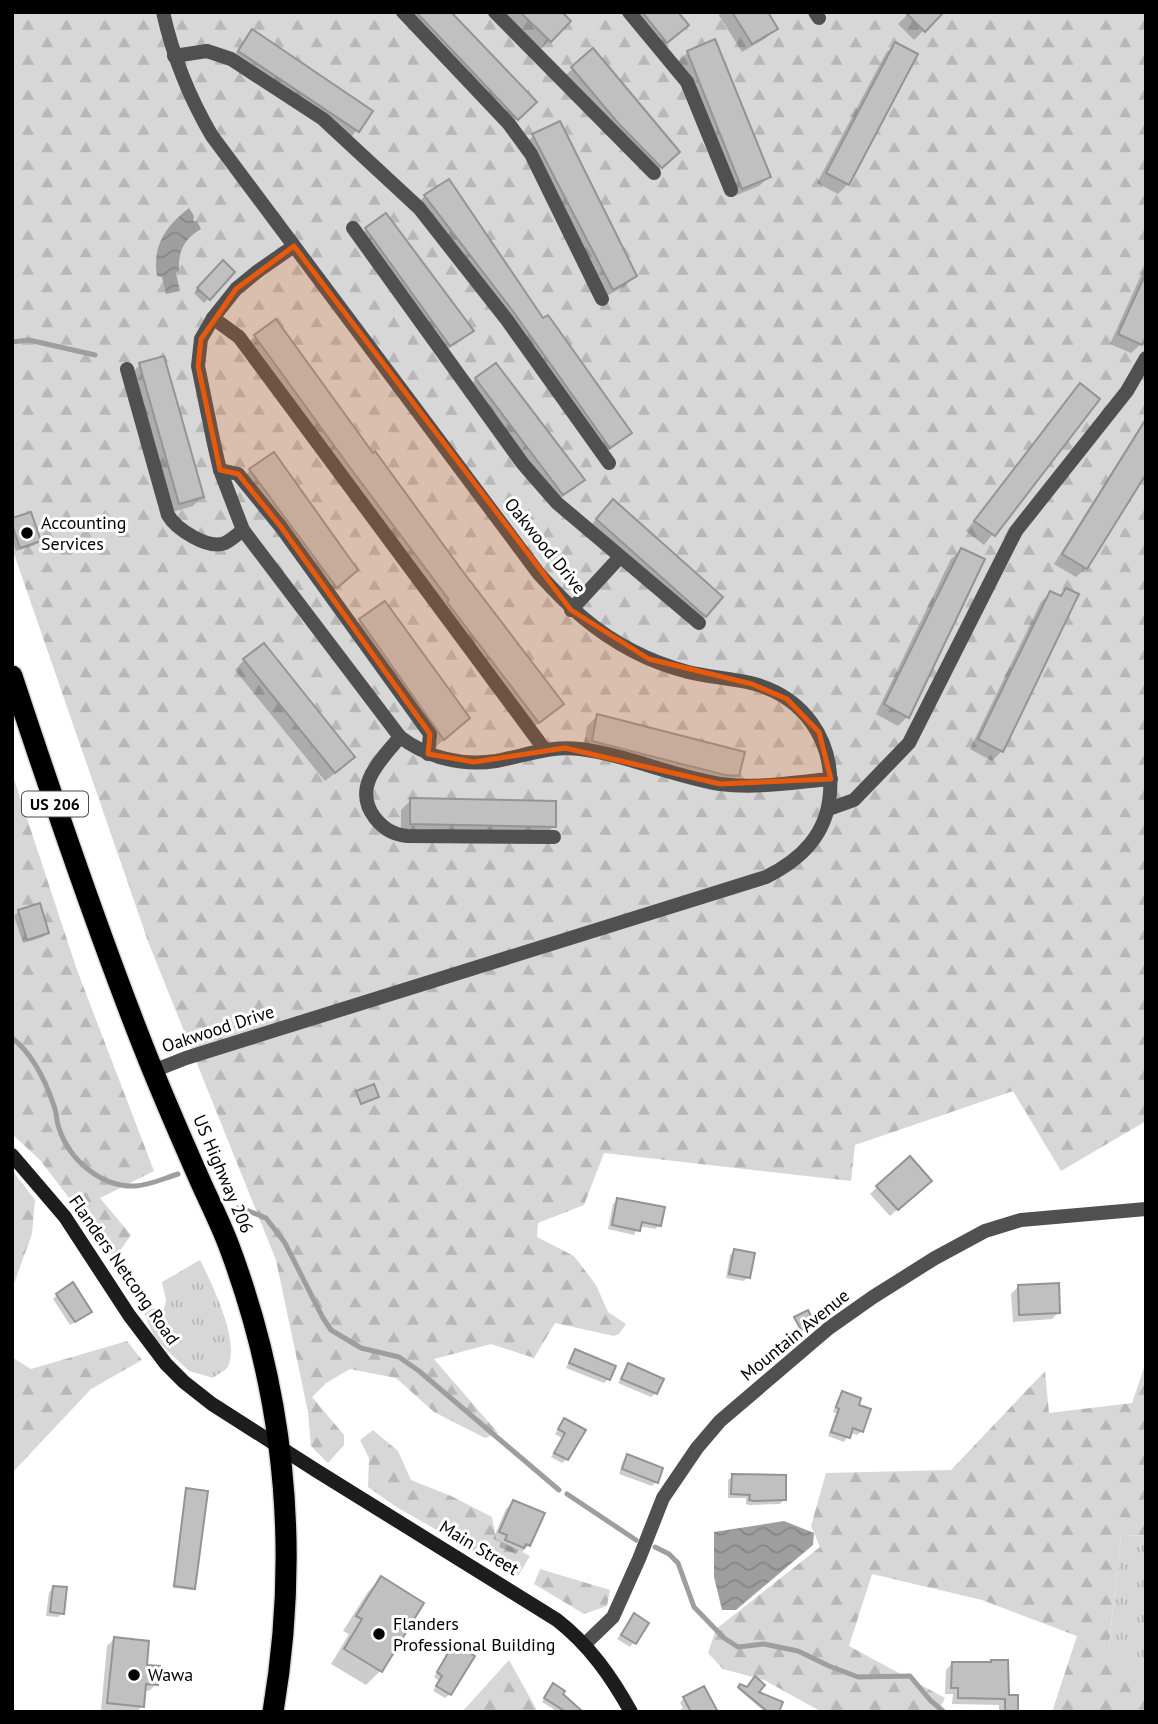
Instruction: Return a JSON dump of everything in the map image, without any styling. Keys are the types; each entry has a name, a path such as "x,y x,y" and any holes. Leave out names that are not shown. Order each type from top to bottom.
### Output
{"highway":[{"name":"US Highway 206","path":"12,676 125,1000 228,1242 248,1300 267,1370 280,1447 287,1523 287,1584 282,1652 273,1712"}],"main road":[{"name":"Flanders Netcong Road","path":"12,1155 80,1238 129,1315 166,1364 200,1395 280,1447"},
{"name":"Main Street","path":"280,1447 535,1605 566,1627 585,1644 608,1674 631,1712"}],"street":[{"name":"Oakwood Drive","path":"153,1071 187,1058 766,877 796,860 814,839 829,808 831,779 826,749 819,732 800,709 787,699 752,684 688,672 649,659 602,634 572,610 539,574 212,136 190,97 174,56 163,12"},
{"path":"403,12 509,124 531,155 602,299"},
{"path":"495,12 653,173"},
{"path":"629,12 687,82 731,190"},
{"path":"174,56 207,51 231,58 323,119 419,208 507,320 609,463"},
{"path":"353,228 523,464 557,503 699,623"},
{"path":"294,246 236,289 213,318 201,339 198,366 220,470 243,530 400,737 428,754 450,761 495,761 545,750 581,749 720,784 746,786 831,779"},
{"path":"213,318 239,337 545,750"},
{"path":"829,808 854,800 909,743 1016,531 1127,391 1146,358"},
{"path":"127,369 172,522 201,540 220,544 243,530"},
{"path":"220,470 238,474 281,527 430,734 428,754"},
{"path":"572,610 619,558"},
{"path":"400,737 376,765 368,778 366,790 372,814 387,831 407,836 554,837"},
{"name":"Mountain Avenue","path":"585,1644 613,1617 663,1497 697,1448 720,1421 830,1328 925,1264 985,1231 1021,1220 1146,1209"}],"highlighted area":[{"path":"294,246 571,610 649,659 752,684 787,699 819,732 831,779 720,784 565,748 474,762 428,754 430,734 281,527 238,474 220,470 198,366 201,339 236,289"}],"green space":[{"path":"12,12 1146,12 1146,1121 1061,1171 1013,1091 855,1145 851,1181 604,1153 584,1205 538,1223 537,1237 574,1256 596,1285 608,1312 626,1324 619,1334 614,1336 555,1323 534,1358 491,1344 434,1359 498,1433 485,1438 434,1412 396,1378 350,1369 326,1383 312,1397 344,1435 344,1445 328,1463 311,1446 308,1412 276,1260 149,944 12,548"},
{"path":"12,773 77,970 154,1171 100,1198 131,1235 115,1258 40,1160 12,1134"},
{"path":"12,1170 35,1200 32,1234 13,1286 12,1298"},
{"path":"200,1260 223,1313 231,1344 231,1357 227,1368 213,1378 189,1371 155,1339 142,1308 164,1309 166,1300 162,1282"},
{"path":"127,1341 142,1360 91,1389 12,1473 12,1347 13,1358 31,1369"},
{"path":"1146,1362 1146,1535 1121,1536 1109,1645 1146,1686 1146,1712 1052,1712 1077,1636 982,1600 872,1574 849,1646 945,1698 938,1712 822,1712 764,1680 723,1669 708,1653 716,1629 820,1547 811,1526 826,1473 951,1470 1045,1371 1049,1413 1132,1403"},
{"path":"373,1430 398,1451 411,1480 492,1517 496,1539 530,1556 518,1576 398,1508 368,1487 369,1458 360,1440"},
{"path":"1146,1535 1146,1686 1109,1646 1121,1536"},
{"path":"540,1569 610,1590 607,1606 584,1614 534,1584"},
{"path":"509,1660 538,1712 462,1712"}],"water":[{"path":"189,208 194,216 193,221 197,221 201,229 186,241 181,252 179,271 176,273 180,291 166,294 162,277 157,276 159,246 167,229"},
{"path":"784,1521 814,1533 813,1545 736,1610 722,1610 714,1577 714,1532"}],"building":[{"path":"416,12 451,12 537,102 518,120"},
{"path":"520,12 562,12 571,21 551,42"},
{"path":"642,12 678,12 689,25 667,43"},
{"path":"732,12 768,12 778,29 752,44"},
{"path":"905,12 944,12 925,32"},
{"path":"252,29 373,111 359,132 238,51"},
{"path":"715,39 771,177 742,189 687,51"},
{"path":"895,42 918,54 849,185 826,173"},
{"path":"593,48 680,152 662,168 618,123 571,67"},
{"path":"560,121 637,276 613,290 532,134"},
{"path":"449,179 543,318 548,315 632,433 610,448 515,314 424,195"},
{"path":"386,213 474,331 450,346 365,228"},
{"path":"223,260 235,272 210,300 197,288"},
{"path":"1146,273 1146,337 1142,345 1118,334"},
{"path":"276,319 373,453 375,451 564,704 539,723 447,602 449,600 254,335"},
{"path":"164,356 204,497 179,504 139,363"},
{"path":"496,363 585,480 563,495 475,378"},
{"path":"1080,383 1100,399 995,536 974,521"},
{"path":"1146,419 1146,474 1087,569 1062,554"},
{"path":"274,452 358,570 337,588 249,469"},
{"path":"613,499 723,597 706,617 596,519"},
{"name":"Accounting Services","path":"31,512 41,541 20,548 12,518"},
{"path":"961,548 985,559 909,718 884,704"},
{"path":"1066,588 1079,594 1003,752 978,739 1050,591 1061,596"},
{"path":"385,601 470,718 444,740 359,619"},
{"path":"264,643 355,757 335,773 243,659"},
{"path":"597,714 745,752 739,776 725,775 592,741"},
{"path":"410,798 556,801 556,827 410,824"},
{"path":"40,903 49,933 27,940 18,910"},
{"path":"374,1084 379,1097 361,1104 356,1091"},
{"path":"910,1156 932,1181 898,1210 876,1186"},
{"path":"617,1198 665,1207 661,1226 642,1222 640,1231 612,1225"},
{"path":"734,1249 755,1253 750,1278 729,1274"},
{"path":"73,1282 92,1312 75,1322 56,1294"},
{"path":"1059,1283 1060,1313 1019,1315 1018,1285"},
{"path":"808,1310 815,1324 801,1330 794,1317"},
{"path":"575,1349 616,1366 610,1380 569,1363"},
{"path":"628,1363 664,1379 657,1394 621,1379"},
{"path":"842,1391 861,1398 859,1405 871,1409 863,1432 853,1428 850,1438 831,1432"},
{"path":"564,1418 586,1430 568,1460 554,1453 565,1433 558,1429"},
{"path":"627,1454 663,1468 658,1483 622,1469"},
{"path":"732,1474 786,1475 786,1500 754,1501 749,1500 750,1495 731,1494"},
{"path":"186,1488 208,1491 195,1589 174,1586"},
{"path":"513,1500 545,1513 530,1546 526,1544 524,1548 505,1540 507,1535 499,1532"},
{"name":"Flanders Professional Building","path":"381,1576 424,1603 382,1672 344,1649 362,1619 356,1616"},
{"path":"53,1586 67,1587 64,1614 50,1612"},
{"path":"634,1613 649,1623 636,1644 621,1635"},
{"name":"Wawa","path":"114,1637 149,1641 147,1665 160,1666 158,1685 146,1684 144,1707 107,1703"},
{"path":"452,1646 475,1656 451,1695 436,1686 442,1676 437,1672"},
{"path":"1008,1660 1009,1695 1018,1695 1018,1712 1005,1712 1005,1699 958,1698 958,1688 951,1688 952,1662"},
{"path":"755,1676 765,1685 759,1692 783,1702 779,1712 768,1712 738,1687 740,1684 747,1687"},
{"path":"553,1683 565,1691 563,1694 583,1712 566,1712 544,1698"},
{"path":"704,1686 718,1712 691,1712 683,1697"}],"waterway":[{"path":"12,342 29,340 95,355"},
{"path":"12,1038 38,1069 51,1097 64,1140 70,1151 89,1170 111,1182 136,1186 178,1174"},
{"path":"239,1207 266,1218 285,1243 331,1330 361,1348 399,1357 419,1371 559,1490"},
{"path":"567,1494 636,1540"},
{"path":"655,1547 669,1554 678,1563 694,1607 724,1638 738,1647 764,1644 798,1651 858,1677 910,1676 944,1712"}],"place":[{"name":"Accounting Services","path":"27,533"},
{"name":"Flanders Professional Building","path":"379,1634"},
{"name":"Wawa","path":"134,1675"}]}
